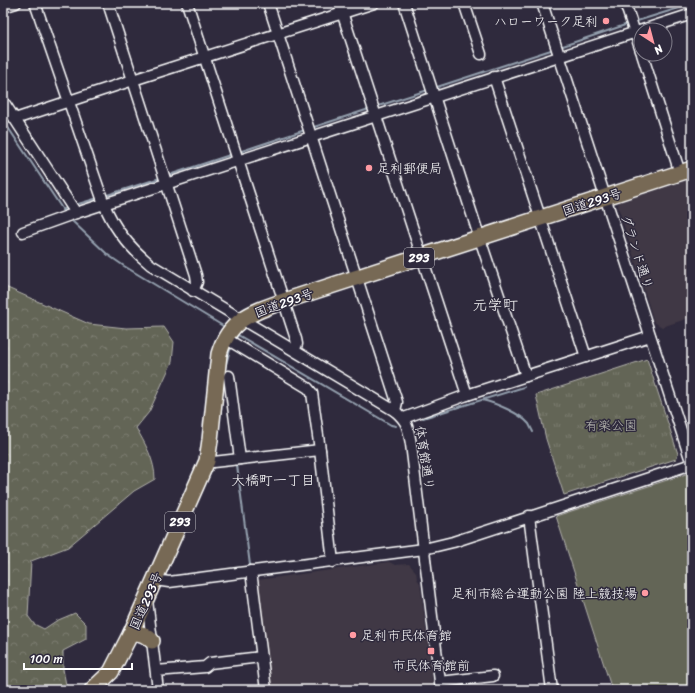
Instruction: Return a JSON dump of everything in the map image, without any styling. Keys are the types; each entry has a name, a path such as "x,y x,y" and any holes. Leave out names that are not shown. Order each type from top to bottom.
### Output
{"highway":[{"name":"国道293号","path":"92,690 111,672 131,633 207,462 219,354 225,338 234,325 259,310 284,301 480,239 686,171"},
{"path":"131,633 141,633 152,641"}],"street":[{"path":"3,7 16,3"},
{"name":"体育館通り","path":"35,3 104,204 118,231 136,253 151,265 396,411 404,418 411,444 441,686"},
{"path":"108,3 196,275 197,282 194,291"},
{"path":"187,3 296,339 297,344 294,350"},
{"path":"268,3 397,402 396,411"},
{"path":"339,3 467,395"},
{"path":"9,115 69,102 374,3"},
{"path":"404,3 526,376"},
{"path":"464,3 481,54"},
{"name":"グランド通り","path":"542,3 692,464"},
{"path":"625,3 633,26"},
{"path":"667,22 692,14"},
{"path":"24,232 74,213 633,33"},
{"path":"644,62 686,171"},
{"path":"494,77 586,357"},
{"path":"3,102 9,115 74,213"},
{"path":"404,418 467,395 650,336"},
{"path":"225,338 308,388 312,393 333,562"},
{"path":"229,376 240,459"},
{"path":"207,462 320,450"},
{"path":"155,580 169,582 424,550 692,464"},
{"path":"529,516 552,690"},
{"path":"251,571 266,690"},
{"path":"146,600 158,690"},
{"path":"156,671 205,667 210,663 261,657"},
{"path":"441,686 493,676"}],"shaded area":[{"path":"692,176 692,317 662,327 654,322 618,206 620,199"},
{"path":"389,562 395,565 409,564 416,572 417,579 420,583 434,690 271,690 258,580"}],"green space":[{"path":"3,286 89,324 126,328 164,327 174,342 172,362 149,412 136,428 151,459 155,472 155,479 134,491 68,547 31,561 28,616 34,624 44,629 56,621 75,613 86,624 86,639 63,651 63,669 67,690 3,690"},
{"name":"有楽公園","path":"647,359 678,454 676,459 564,495 546,439 536,395"},
{"name":"足利市総合運動公園 陸上競技場","path":"692,472 692,690 612,690 556,516"}],"waterway":[{"path":"634,22 692,4"},
{"path":"560,47 628,24"},
{"path":"434,88 554,49"},
{"path":"375,107 428,90"},
{"path":"311,128 369,109"},
{"path":"7,126 65,213"},
{"path":"239,152 305,130"},
{"path":"166,176 233,154"},
{"path":"104,196 160,178"},
{"path":"75,205 98,198"},
{"path":"62,210 69,207"},
{"path":"69,218 108,255 223,326"},
{"path":"235,340 238,335 391,425 396,426"},
{"path":"225,376 225,368 231,346"},
{"path":"423,418 524,387"},
{"path":"482,400 494,403 514,412 529,424 533,432"},
{"path":"237,465 250,565"}],"place":[{"name":"ハローワーク足利","path":"606,21"},
{"name":"足利郵便局","path":"369,168"},
{"name":"足利市総合運動公園 陸上競技場","path":"645,593"},
{"name":"足利市民体育館","path":"353,635"},
{"name":"市民体育館前","path":"431,651"}],"district":[{"name":"元学町","path":"495,305"},
{"name":"大橋町一丁目","path":"273,480"}]}
